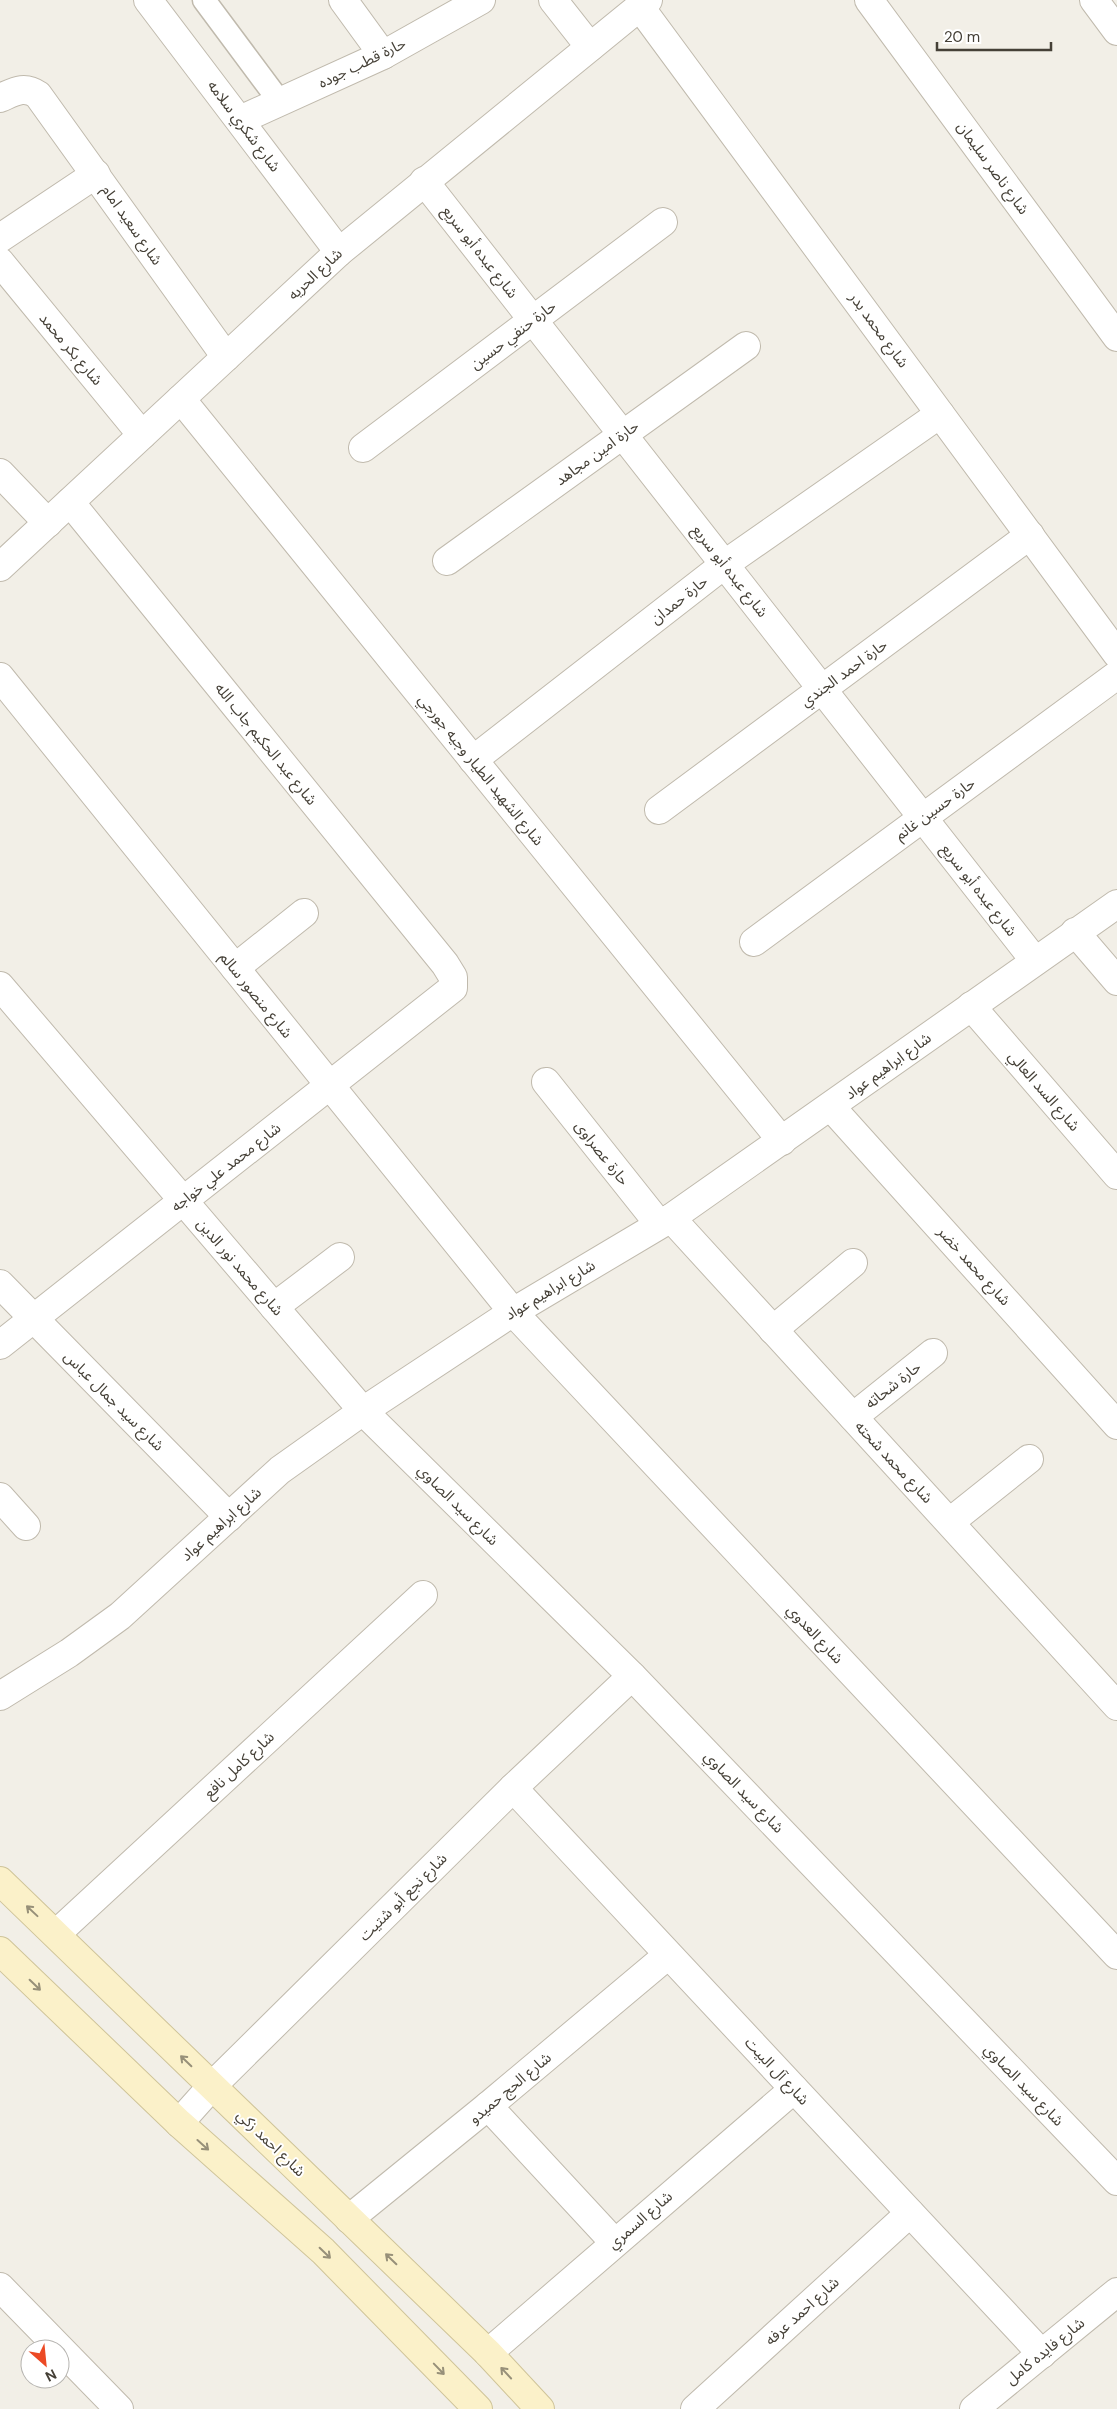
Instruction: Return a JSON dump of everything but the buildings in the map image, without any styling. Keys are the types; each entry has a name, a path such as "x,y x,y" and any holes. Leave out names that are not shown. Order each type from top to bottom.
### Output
{"street":[{"name":"شارع شكري سلامه","path":"148,0 339,252"},
{"path":"343,0 383,55"},
{"name":"حارة قطب جوده","path":"240,120 383,55 481,0"},
{"path":"553,0 590,47"},
{"name":"شارع ناصر سليمان","path":"869,0 1117,337"},
{"path":"1094,0 1117,31"},
{"name":"شارع الحريه","path":"0,568 339,252 644,3"},
{"name":"شارع محمد بدر","path":"644,3 940,414 1117,654"},
{"name":"شارع سعيد امام","path":"0,98 21,89 30,90 38,95 226,357"},
{"path":"0,238 96,174"},
{"name":"شارع عبده أبو سريع","path":"424,181 1035,961"},
{"name":"حارة حنفي حسين","path":"363,448 663,222"},
{"name":"شارع بكر محمد","path":"0,262 142,435"},
{"name":"حارة امين مجاهد","path":"447,561 746,346"},
{"name":"شارع الشهيد الطيار وجيه جورجي","path":"181,399 782,1141"},
{"name":"حارة حمدان","path":"473,760 725,564 940,414"},
{"path":"0,473 48,523"},
{"name":"شارع عبد الحكيم جاب الله","path":"70,502 445,964 453,977 453,988"},
{"name":"حارة احمد الجندي","path":"659,810 1030,536"},
{"name":"حارة حسين غانم","path":"754,942 1117,675"},
{"name":"شارع منصور سالم","path":"0,676 513,1312"},
{"name":"شارع ابراهيم عواد","path":"0,1696 69,1653 114,1621 280,1470 363,1410 513,1312 664,1221 831,1107 1117,904"},
{"path":"235,968 304,913"},
{"path":"1075,932 1117,981"},
{"name":"شارع محمد نور الدين","path":"0,986 363,1410"},
{"name":"شارع محمد علي خواجه","path":"0,1345 453,988"},
{"name":"شارع السد العالي","path":"971,1006 1117,1176"},
{"name":"حارة عصراوى","path":"546,1082 664,1221"},
{"name":"شارع محمد خضر","path":"831,1107 1117,1425"},
{"name":"شارع محمد شحته","path":"664,1221 773,1330 1117,1706"},
{"path":"274,1306 340,1257"},
{"path":"773,1330 853,1263"},
{"name":"شارع سيد جمال عباس","path":"0,1284 229,1516"},
{"name":"شارع العدوي","path":"513,1312 1117,1956"},
{"name":"حارة شحاته","path":"852,1417 933,1353"},
{"name":"شارع سيد الصاوي","path":"363,1410 632,1676 1117,2181"},
{"path":"950,1522 1029,1459"},
{"path":"0,1497 26,1526"},
{"name":"شارع كامل نافع","path":"56,1934 422,1596"},
{"name":"شارع نجع أبو شتيت","path":"179,2123 212,2086 513,1788 632,1676"},
{"name":"شارع آل البيت","path":"513,1788 1042,2354"},
{"name":"شارع احمد زكي","path":"0,1881 488,2353 540,2409"},
{"path":"0,1951 179,2123 323,2251 478,2409"},
{"name":"شارع الحج حميدو","path":"349,2218 488,2106 668,1955"},
{"name":"شارع السمري","path":"488,2353 614,2242 794,2089"},
{"path":"488,2106 614,2242"},
{"name":"شارع احمد عرفه","path":"695,2409 910,2213"},
{"path":"0,2287 119,2409"},
{"name":"شارع فايده كامل","path":"984,2406 1042,2354 1115,2298"}],"lane":[{"path":"204,0 280,102"}]}
